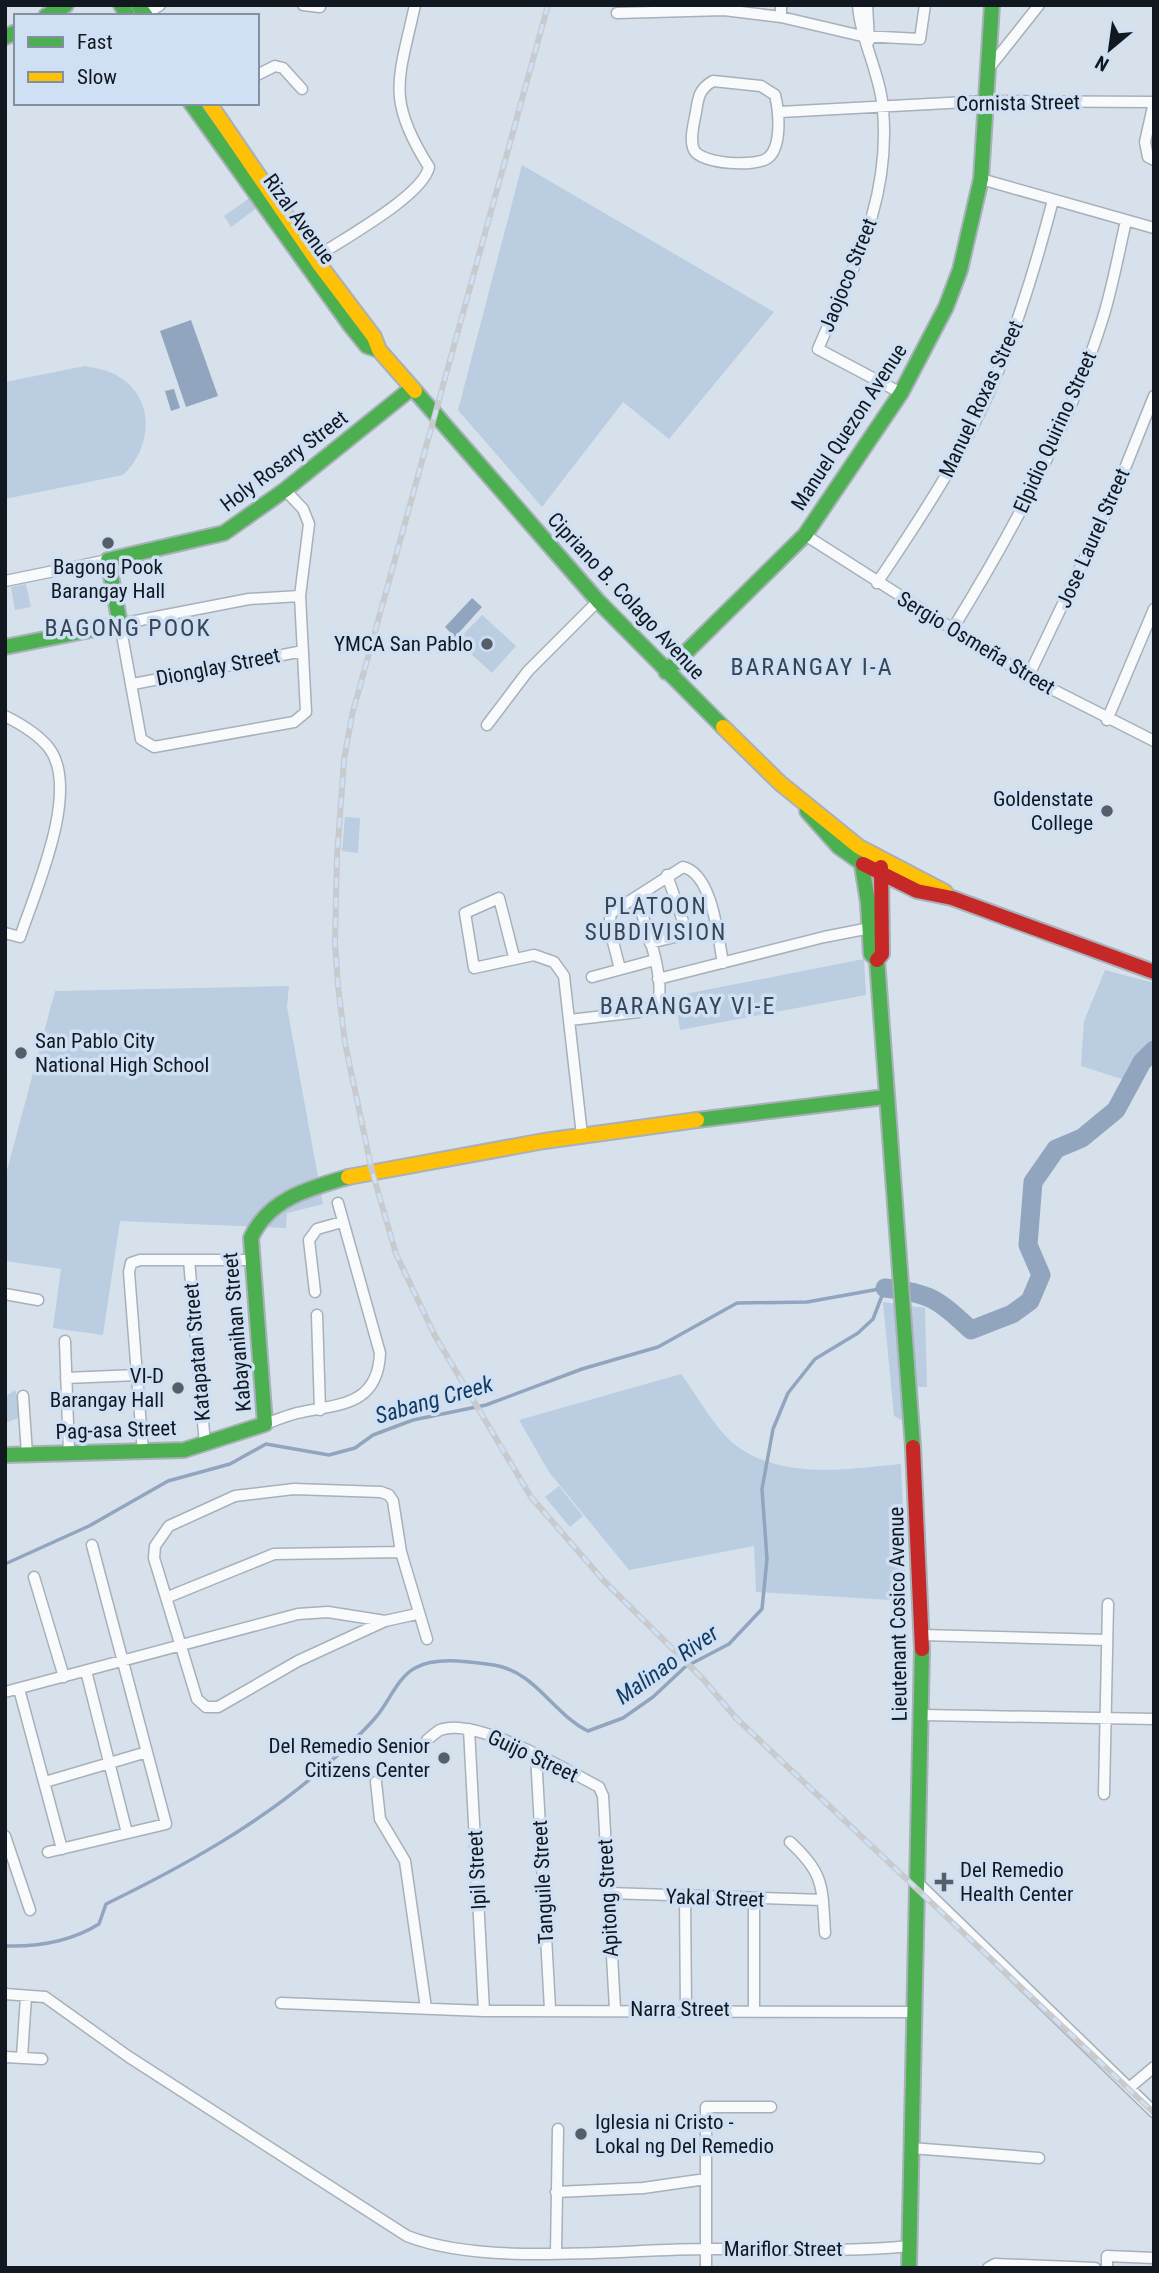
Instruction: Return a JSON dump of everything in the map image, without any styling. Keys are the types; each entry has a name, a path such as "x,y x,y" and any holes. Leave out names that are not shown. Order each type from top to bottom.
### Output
{"main road":[{"path":"50,14 66,5"},
{"name":"Manuel Quezon Avenue","path":"666,672 805,535 901,393 946,307 962,261 981,179 992,5"},
{"name":"Rizal Avenue","path":"206,107 312,264 374,337 379,350 434,412"},
{"name":"Holy Rosary Street","path":"108,560 223,533 285,490 412,388"},
{"name":"Cipriano B. Colago Avenue","path":"434,412 598,601 666,672 798,799 818,827 863,864 881,867 942,888 952,898 1154,972"},
{"path":"5,647 120,624 108,560"},
{"name":"Cipriano B. Colago Avenue","path":"798,799 811,805 881,867"},
{"name":"Lieutenant Cosico Avenue","path":"859,847 871,954 877,960 898,1279 913,1438 922,1635 909,2268"},
{"name":"Lieutenant Cosico Avenue","path":"877,960 882,954 881,867"},
{"path":"582,1135 886,1097"},
{"name":"Kabayanihan Street","path":"265,1423 251,1260 251,1238 258,1220 267,1212 335,1181 396,1167 582,1135"},
{"name":"Pag-asa Street","path":"5,1455 184,1450 265,1423"}],"street":[{"path":"143,12 160,5"},
{"path":"303,5 320,7"},
{"path":"312,264 408,194 427,176 429,167 407,131 397,93 415,5"},
{"path":"781,5 781,17"},
{"path":"858,5 883,107"},
{"path":"866,36 867,5"},
{"path":"617,13 668,8 724,10 781,17 866,36 920,39 925,5"},
{"path":"986,72 1039,5"},
{"path":"259,74 275,66 283,68 302,89"},
{"path":"713,81 761,86 775,95 780,112 774,152 756,164 703,159 691,146 698,95 704,86 713,81"},
{"name":"Cornista Street","path":"780,112 985,101 1154,102"},
{"path":"1154,102 1145,142 1148,157 1154,160"},
{"name":"Jaojoco Street","path":"883,107 883,164 876,208 862,254 818,349 901,393"},
{"path":"981,179 1154,228"},
{"name":"Manuel Roxas Street","path":"877,583 932,500 971,429 1020,315 1053,200"},
{"name":"Elpidio Quirino Street","path":"952,630 1001,548 1072,402 1101,323 1126,221"},
{"name":"Jose Laurel Street","path":"1028,677 1111,503 1154,396"},
{"path":"285,490 303,509 309,524 300,596 306,712 294,722 154,747 141,739 120,624 249,599 300,596"},
{"name":"Sergio Osmeña Street","path":"805,535 1028,677 1107,720 1154,741"},
{"name":"Holy Rosary Street","path":"5,581 108,560"},
{"path":"487,725 537,661 598,601"},
{"path":"1107,720 1154,609"},
{"name":"Dionglay Street","path":"133,684 303,651"},
{"path":"5,716 40,738 51,751 61,785 50,844 20,937 5,933"},
{"path":"620,969 609,919 611,913 683,867 694,873 712,905 723,963"},
{"path":"667,875 687,933"},
{"path":"514,957 499,898 465,914 474,968 514,957 534,955 554,961 564,976 582,1135"},
{"path":"570,1020 638,1012 657,1006 660,999 655,960 637,898"},
{"path":"650,943 716,927"},
{"path":"658,979 814,939 870,928"},
{"path":"592,977 655,960"},
{"path":"265,1423 320,1410 362,1396 380,1367 380,1353 338,1203"},
{"path":"315,1292 309,1240 317,1228 342,1223"},
{"path":"143,1453 129,1272 131,1263 140,1260 251,1260"},
{"name":"Katapatan Street","path":"189,1260 205,1444"},
{"path":"5,1294 38,1300"},
{"path":"317,1315 320,1410"},
{"path":"65,1341 69,1453"},
{"path":"66,1378 137,1375"},
{"path":"23,1396 27,1454"},
{"path":"417,1614 385,1621 298,1661 218,1707 206,1707 197,1699 154,1558 155,1546 169,1526 235,1496 294,1489 389,1495 417,1614 427,1639"},
{"path":"48,1852 166,1824 92,1545"},
{"path":"168,1597 274,1554 401,1552"},
{"path":"34,1577 64,1677"},
{"path":"1104,1794 1108,1604"},
{"path":"5,1692 299,1614 328,1612 385,1621"},
{"path":"922,1635 1106,1640"},
{"path":"86,1671 127,1833"},
{"path":"19,1689 62,1849"},
{"path":"922,1715 1154,1719"},
{"name":"Guijo Street","path":"427,1740 441,1730 469,1729 506,1740 599,1787"},
{"name":"Ipil Street","path":"469,1729 484,2011"},
{"path":"45,1782 146,1752"},
{"name":"Tanguile Street","path":"536,1755 550,2009"},
{"path":"376,1782 380,1819 405,1861 425,2008"},
{"name":"Apitong Street","path":"599,1787 603,1796 615,2009"},
{"path":"5,1836 30,1910"},
{"path":"790,1842 816,1869 823,1900 825,1933"},
{"path":"918,1882 1154,2112"},
{"name":"Yakal Street","path":"608,1893 754,1900 823,1900"},
{"path":"685,1897 686,2010"},
{"path":"754,1900 754,2010"},
{"name":"Mariflor Street","path":"5,1994 45,1997 129,2057 371,2213 407,2236 433,2246 556,2252 826,2250 909,2246"},
{"path":"22,2057 26,1996"},
{"name":"Narra Street","path":"281,2003 484,2011 615,2009 914,2012"},
{"path":"5,2057 42,2059"},
{"path":"1129,2088 1154,2067"},
{"path":"706,2268 706,2107 771,2107"},
{"path":"556,2252 558,2129"},
{"path":"911,2148 1039,2158"},
{"path":"556,2192 643,2188 706,2179"},
{"path":"1107,2268 1107,2256 1154,2258"},
{"path":"988,2268 995,2264 1095,2268"}],"shaded area":[{"path":"522,165 774,312 669,439 623,402 542,507 458,410"},
{"path":"251,197 258,207 231,227 224,216"},
{"path":"191,320 218,396 186,407 160,331"},
{"path":"85,366 112,373 137,393 146,421 141,450 123,475 5,499 5,382"},
{"path":"174,389 180,408 171,411 165,391"},
{"path":"26,584 31,607 15,610 11,587"},
{"path":"472,598 482,607 455,637 445,627"},
{"name":"YMCA San Pablo","path":"482,615 516,646 492,673 457,641"},
{"path":"345,817 360,818 358,853 342,851"},
{"path":"864,959 866,995 680,1030 675,996"},
{"path":"1105,970 1154,983 1154,1045 1125,1080 1081,1066 1084,1021"},
{"path":"289,986 287,1007 323,1204 287,1213 286,1228 120,1221 103,1335 53,1328 61,1269 5,1261 5,1178 55,991"},
{"path":"883,1302 925,1308 927,1387 918,1387 920,1430 894,1416"},
{"path":"681,1374 726,1437 751,1455 792,1468 814,1470 901,1464 907,1601 756,1592 754,1546 629,1570 549,1472 519,1420"},
{"path":"15,1390 24,1416 5,1423 5,1397"},
{"path":"559,1486 583,1516 570,1527 545,1497"}],"waterway":[{"path":"885,1288 913,1292 932,1299 971,1330 1012,1314 1030,1301 1041,1275 1028,1245 1033,1182 1056,1149 1082,1138 1116,1110 1142,1062 1154,1050"},
{"name":"Sabang Creek","path":"5,1564 89,1526 168,1481 230,1464 266,1444 329,1455 355,1448 373,1435 413,1420 486,1405 582,1369 658,1347 737,1303 807,1302 885,1288"},
{"name":"Malinao River","path":"5,1946 54,1942 88,1930 99,1924 106,1904 191,1860 246,1827 343,1751 381,1711 403,1678 423,1664 464,1661 509,1669 533,1684 564,1714 588,1731 623,1718 653,1697 685,1667 729,1644 762,1609 767,1559 762,1489 773,1429 788,1393 815,1359 858,1333 873,1319 885,1288"}],"railway":[{"path":"548,5 352,715 344,760 337,856 335,943 345,1043 372,1171 396,1254 435,1336 531,1497 604,1581 703,1679 736,1718 1154,2113"}],"traffic: fast":[{"path":"50,14 66,5"},
{"path":"121,5 127,14"},
{"path":"138,5 145,14"},
{"path":"666,672 805,535 901,393 946,307 960,270 981,179 992,5"},
{"path":"5,37 14,33"},
{"path":"192,105 350,325 367,346 379,350"},
{"path":"5,647 120,624 108,560 224,533 285,490 412,388"},
{"path":"415,391 598,601 723,727"},
{"path":"807,811 839,847 863,864"},
{"path":"859,847 868,902 871,954 877,960 913,1447"},
{"path":"697,1120 885,1097"},
{"path":"5,1455 184,1450 265,1424 251,1238 258,1225 279,1204 305,1191 348,1177"},
{"path":"909,2268 922,1649"}],"traffic: slow":[{"path":"210,105 319,264 374,337 379,350 415,391"},
{"path":"723,727 780,783 859,847"},
{"path":"859,847 945,892"},
{"path":"348,1177 544,1141 697,1120"}],"traffic: jam":[{"path":"863,864 917,891 952,898 1154,972"},
{"path":"877,960 882,954 881,867"},
{"path":"913,1447 922,1649"}],"place":[{"name":"Bagong Pook Barangay Hall","path":"108,543"},
{"name":"YMCA San Pablo","path":"487,644"},
{"name":"Goldenstate College","path":"1107,811"},
{"name":"San Pablo City National High School","path":"21,1053"},
{"name":"VI-D Barangay Hall","path":"178,1388"},
{"name":"Del Remedio Senior Citizens Center","path":"444,1758"},
{"name":"Del Remedio Health Center","path":"944,1882"},
{"name":"Iglesia ni Cristo - Lokal ng Del Remedio","path":"581,2134"}],"district":[{"name":"BAGONG POOK","path":"128,628"},
{"name":"BARANGAY I-A","path":"812,667"},
{"name":"PLATOON SUBDIVISION","path":"656,919"},
{"name":"BARANGAY VI-E","path":"688,1006"}]}
